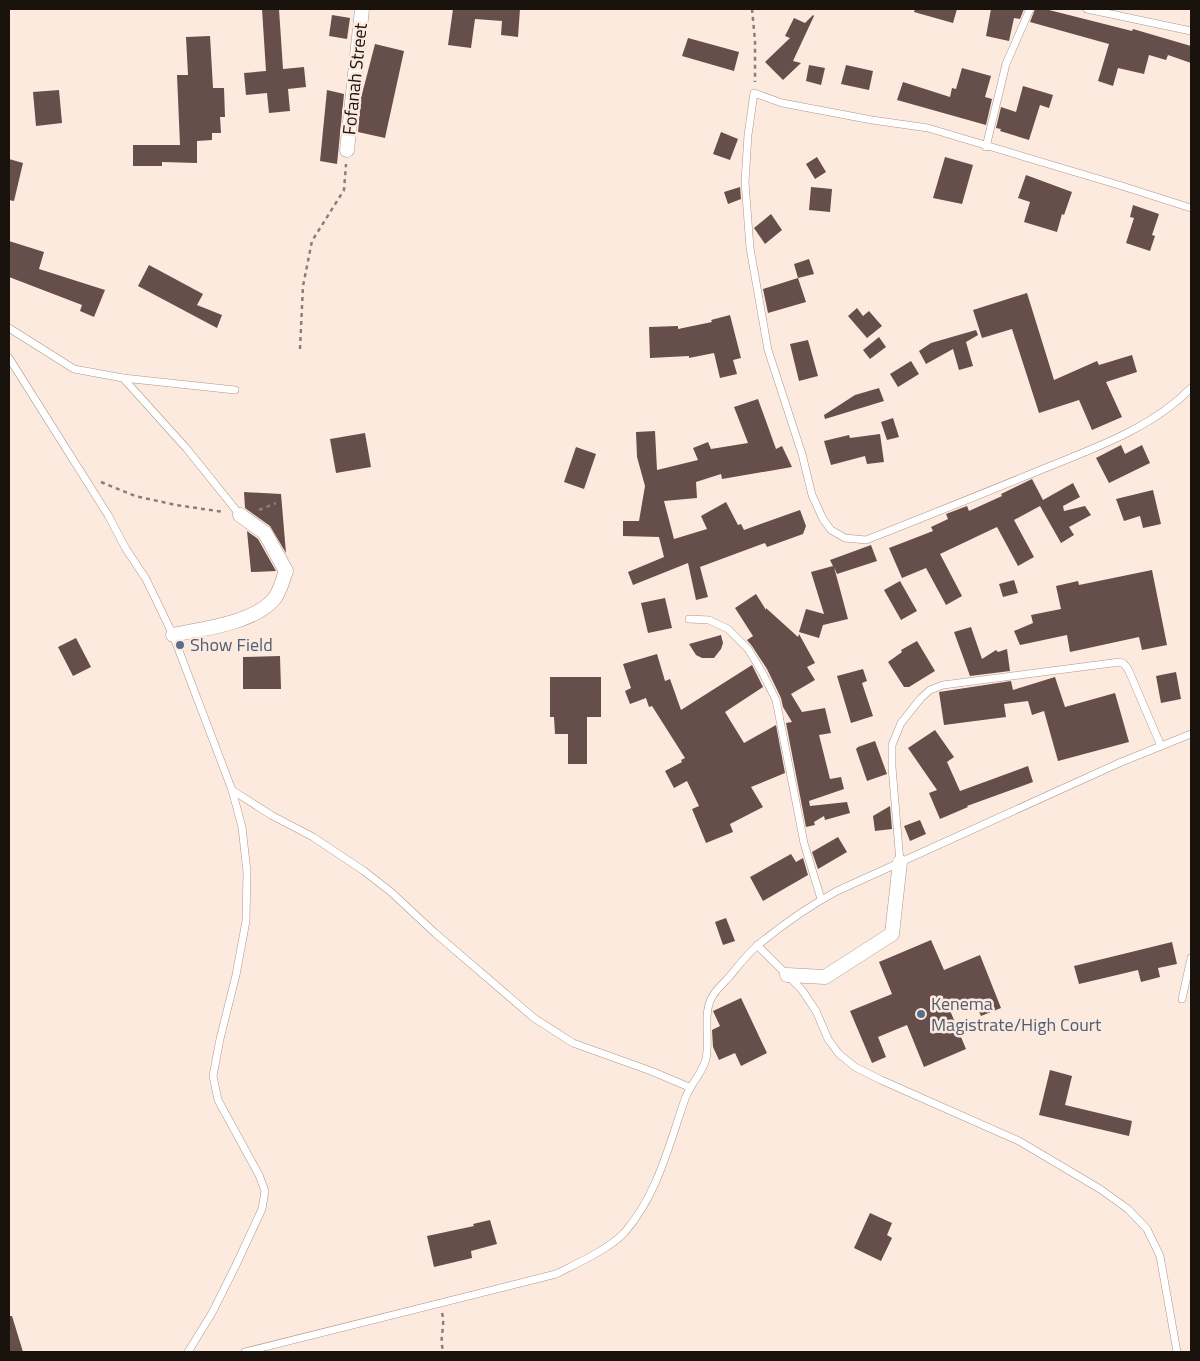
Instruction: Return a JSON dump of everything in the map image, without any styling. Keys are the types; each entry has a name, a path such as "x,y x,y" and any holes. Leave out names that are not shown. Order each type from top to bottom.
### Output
{"street":[{"name":"Fofanah Street","path":"347,150 362,9"},
{"path":"173,635 226,624 254,615 274,599 286,571 265,533 240,514"},
{"path":"787,975 825,977 892,934 900,862"}],"lane":[{"path":"986,147 1006,64 1030,9"},
{"path":"1087,9 1191,31"},
{"path":"1191,208 928,128 872,120 782,103 754,94 748,135 745,182 750,248 768,350 802,454 812,495 823,519 831,530 845,538 866,540 900,527 1104,444 1156,417 1191,388"},
{"path":"9,328 74,369 123,378 235,390"},
{"path":"9,358 146,579 173,635 232,790 242,827 247,872 246,921 213,1076 218,1100 259,1175 264,1191 262,1209 236,1265 212,1313 188,1352"},
{"path":"123,378 187,449 240,514"},
{"path":"689,619 709,620 728,629 748,649 776,700 804,843 821,900"},
{"path":"900,862 892,767 892,745 902,723 921,698 930,690 943,685 1120,662 1128,669 1161,746"},
{"path":"245,1352 556,1274 589,1258 623,1234 645,1204 658,1175 689,1087 700,1073 705,1061 708,1044 710,1000 757,946 821,900 900,862 1119,763 1191,734"},
{"path":"232,790 314,837 364,871 391,892 435,933 534,1018 573,1043 689,1087"},
{"path":"757,946 802,990 816,1010 828,1039 839,1054 855,1067 1019,1141 1100,1188 1128,1209 1147,1230 1160,1256 1177,1352"},
{"path":"1182,999 1191,958"}],"path":[{"path":"752,9 755,41 754,94"},
{"path":"300,349 302,286 312,241 344,190 347,150"},
{"path":"83,475 135,496 176,505 240,514 261,510 276,503"},
{"path":"440,1308 444,1321 441,1345 444,1352"}],"building":[{"path":"262,9 279,9 283,69 304,67 306,87 288,89 290,111 269,113 267,93 246,95 244,73 266,71"},
{"path":"453,9 520,9 518,37 501,35 502,21 475,19 471,48 448,45"},
{"path":"915,9 957,9 953,23 914,12"},
{"path":"991,9 1024,9 1020,19 1014,18 1009,41 986,36"},
{"path":"1035,9 1045,9 1132,31 1133,29 1191,46 1191,63 1168,55 1166,60 1149,55 1144,74 1118,68 1113,86 1098,81 1109,44 1030,22"},
{"path":"332,15 350,18 347,39 329,36"},
{"path":"813,15 793,61 801,63 783,80 765,62 790,38 785,36 794,18 805,23"},
{"path":"210,36 213,88 224,88 225,117 220,117 221,133 212,133 212,140 197,141 197,163 162,162 162,166 133,166 133,145 180,145 177,75 188,75 186,37"},
{"path":"688,38 739,52 734,71 682,56"},
{"path":"375,44 404,51 385,138 358,132 361,98"},
{"path":"809,65 825,68 821,85 806,81"},
{"path":"846,65 873,71 869,90 841,84"},
{"path":"962,68 991,76 985,97 992,99 986,125 897,100 903,82 950,97 952,88 956,89"},
{"path":"1023,86 1053,95 1049,108 1040,105 1029,140 996,128 1001,107 1016,112"},
{"path":"59,90 62,123 36,126 33,92"},
{"path":"327,90 344,94 337,164 320,161"},
{"path":"721,132 738,139 730,160 713,154"},
{"path":"817,157 826,172 815,179 806,164"},
{"path":"945,157 973,165 962,204 933,198"},
{"path":"9,159 23,163 14,201 9,200"},
{"path":"1026,175 1072,192 1064,215 1062,214 1057,232 1024,222 1030,202 1018,198"},
{"path":"740,187 741,199 728,204 724,192"},
{"path":"811,187 832,189 830,212 809,210"},
{"path":"1133,205 1159,214 1152,235 1155,236 1150,251 1126,243 1134,218 1130,217"},
{"path":"771,214 782,230 765,244 754,228"},
{"path":"9,241 44,252 39,269 105,290 94,317 80,311 82,305 9,277"},
{"path":"809,259 814,274 798,278 794,264"},
{"path":"149,265 203,294 197,305 222,315 217,328 138,286"},
{"path":"798,278 806,302 768,313 763,289"},
{"path":"1027,293 1054,380 1097,361 1099,365 1132,355 1137,372 1106,382 1122,417 1092,430 1079,400 1039,413 1012,329 982,338 973,310"},
{"path":"857,308 863,316 869,311 882,326 867,338 848,316"},
{"path":"730,315 741,358 733,360 737,374 720,378 714,353 689,358 689,356 650,358 649,327 678,326 678,329 712,322 711,320"},
{"path":"976,330 978,335 966,342 973,366 959,370 953,349 926,364 919,351 931,343"},
{"path":"879,337 886,347 870,359 863,350"},
{"path":"808,340 818,376 799,381 790,344"},
{"path":"911,361 919,374 898,387 890,374"},
{"path":"879,388 884,401 825,419 824,415 855,395"},
{"path":"758,399 776,449 782,446 792,467 722,479 721,474 696,482 697,498 664,501 674,539 707,529 701,516 726,502 738,525 741,524 744,530 800,510 806,526 803,534 767,547 765,543 700,567 708,597 696,600 688,563 633,585 628,572 664,557 659,537 623,536 623,521 639,521 645,486 637,457 636,432 655,431 657,470 698,460 693,448 708,442 711,449 748,443 734,407"},
{"path":"893,418 899,437 887,440 881,422"},
{"path":"365,433 371,467 336,473 330,439"},
{"path":"880,434 884,462 867,464 865,456 831,465 824,441 849,435 850,438"},
{"path":"1121,445 1125,454 1142,445 1150,463 1109,483 1096,458"},
{"path":"576,447 596,454 584,489 564,482"},
{"path":"1032,479 1043,500 1073,483 1080,497 1063,506 1064,511 1085,506 1091,515 1069,527 1074,535 1061,543 1040,506 1014,520 1034,557 1018,566 997,527 940,554 962,596 946,605 926,568 902,578 889,548 933,531 931,527 948,519 946,514 967,506 969,511 1002,496 1001,494"},
{"path":"1153,490 1161,524 1143,528 1140,516 1124,521 1116,499"},
{"path":"244,492 281,494 286,553 270,526 245,508"},
{"path":"247,531 258,539 276,571 251,572"},
{"path":"871,545 877,561 837,574 834,567 848,619 823,625 819,638 799,632 806,609 824,614 811,572 833,566 830,560"},
{"path":"1152,570 1167,645 1142,650 1139,637 1070,652 1067,635 1020,645 1014,631 1033,623 1031,615 1061,609 1056,586 1078,581 1079,585"},
{"path":"1014,580 1018,593 1003,597 999,584"},
{"path":"900,581 917,611 901,620 884,590"},
{"path":"756,594 766,610 766,608 798,637 799,634 815,663 807,667 815,680 791,694 802,712 825,708 831,733 819,735 830,779 841,777 844,789 809,801 810,806 847,802 850,813 825,820 824,816 814,822 815,825 806,827 786,723 792,722 783,707 781,698 767,669 747,640 753,636 735,608"},
{"path":"665,598 672,628 648,633 641,603"},
{"path":"971,627 982,659 996,650 998,652 1007,649 1010,671 970,676 954,632"},
{"path":"721,635 723,643 714,658 702,658 696,655 689,644"},
{"path":"76,638 91,667 73,676 58,647"},
{"path":"917,641 935,671 909,687 904,687 888,662 902,652 901,650"},
{"path":"657,654 665,681 670,679 681,710 752,665 763,687 725,712 744,743 776,725 785,773 751,787 763,807 730,824 733,832 706,843 692,809 699,806 687,781 674,788 665,771 682,762 681,760 685,758 652,706 649,707 646,698 630,704 625,691 631,688 623,664"},
{"path":"280,656 281,689 243,689 243,657"},
{"path":"863,669 867,681 862,683 873,716 851,723 837,676"},
{"path":"1176,672 1181,699 1161,703 1156,676"},
{"path":"550,677 601,677 601,717 587,717 587,764 568,764 568,734 555,734 554,717 550,717"},
{"path":"1055,677 1065,707 1115,693 1129,742 1058,761 1044,711 1032,715 1028,701 1004,704 1006,717 944,725 939,692 1011,681 1013,690"},
{"path":"935,730 954,757 947,762 960,791 1028,766 1033,782 967,806 940,819 929,793 937,790 908,748"},
{"path":"875,741 887,774 867,781 856,749"},
{"path":"890,806 892,829 875,831 873,816"},
{"path":"920,820 926,834 910,841 904,826"},
{"path":"838,837 847,852 818,869 812,852"},
{"path":"791,854 796,862 803,858 808,875 763,901 750,877"},
{"path":"726,918 735,941 723,945 715,922"},
{"path":"931,940 944,970 980,955 1001,1008 981,1016 973,998 949,1008 966,1049 924,1067 907,1025 878,1037 886,1057 872,1063 850,1011 892,994 879,962"},
{"path":"1172,942 1177,964 1158,968 1160,977 1141,982 1138,970 1079,984 1074,966"},
{"path":"741,998 767,1053 741,1066 735,1053 719,1060 713,1047 712,1030 720,1026 713,1011"},
{"path":"1050,1070 1072,1076 1065,1105 1132,1121 1129,1136 1039,1115"},
{"path":"870,1213 892,1223 887,1235 892,1238 881,1261 854,1248"},
{"path":"490,1220 497,1244 471,1251 472,1258 434,1267 427,1236 474,1226 473,1224"},
{"path":"9,1316 12,1316 23,1352 9,1352"}],"place":[{"name":"Show Field","path":"180,645"},
{"name":"Kenema Magistrate/High Court","path":"921,1014"}]}
